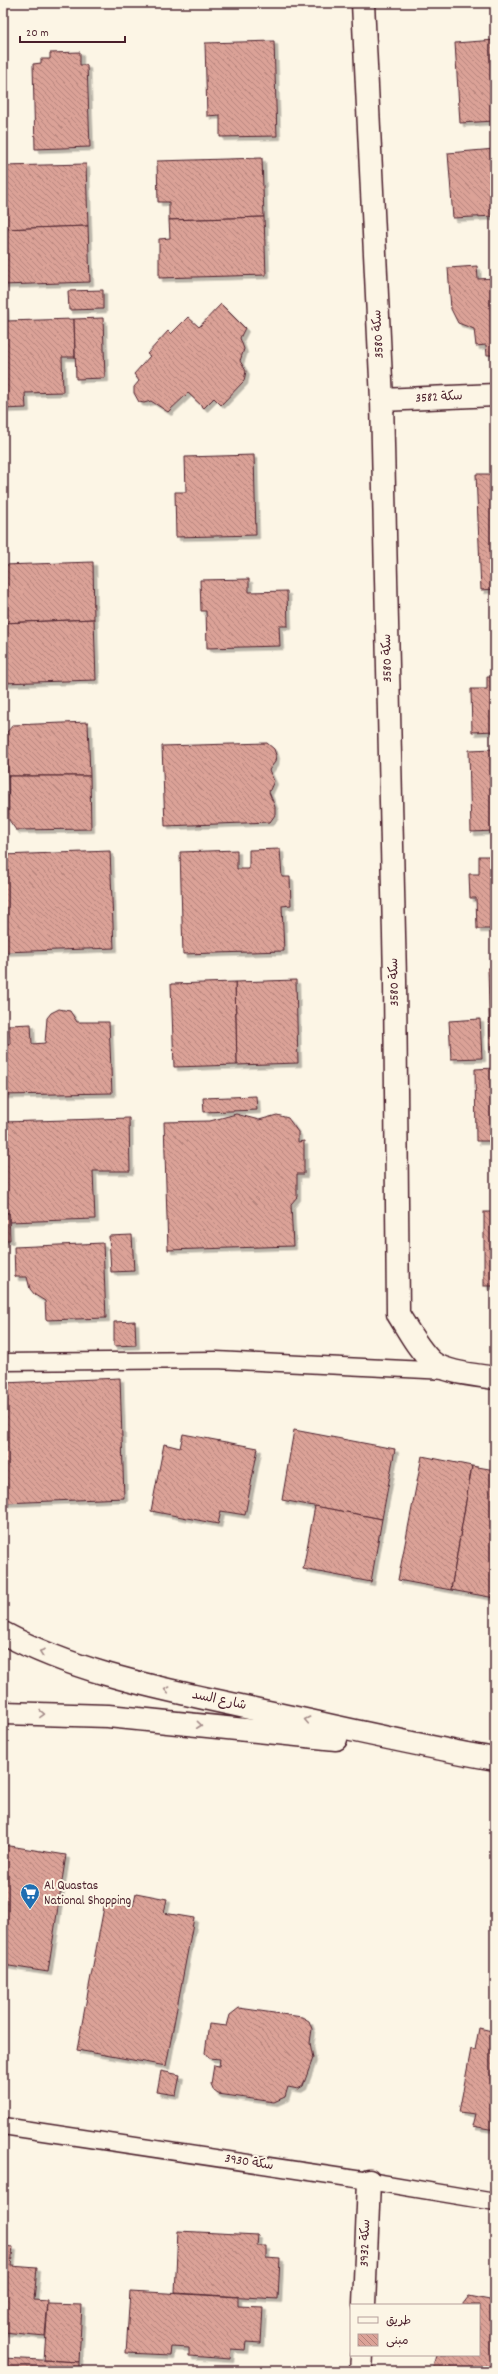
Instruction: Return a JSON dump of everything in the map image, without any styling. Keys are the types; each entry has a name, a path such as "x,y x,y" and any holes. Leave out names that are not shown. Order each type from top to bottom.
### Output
{"street":[{"name":"سكة 3580","path":"363,3 382,400 395,979 398,1314 413,1339 433,1362 456,1372"},
{"name":"سكة 3582","path":"382,400 495,395"},
{"path":"456,1372 495,1378"},
{"name":"شارع السد","path":"3,1633 30,1647 126,1681 441,1750 495,1759"},
{"name":"شارع السد","path":"3,1713 108,1716 441,1750"},
{"name":"سكة 3932","path":"364,2304 369,2181"},
{"path":"361,2371 362,2356"}],"lane":[{"path":"3,1362 216,1360 456,1372"},
{"name":"سكة 3930","path":"3,2126 369,2181 495,2202"}],"building":[{"path":"495,40 495,121 460,123 455,43"},
{"path":"274,41 277,136 220,137 220,115 207,116 205,43"},
{"path":"80,52 80,65 87,65 90,147 35,149 33,64 41,63 41,59 50,59 50,53"},
{"path":"495,149 495,216 453,218 448,153"},
{"path":"262,158 264,217 169,220 169,202 158,202 157,161"},
{"path":"86,164 88,226 3,229 3,166"},
{"path":"264,217 266,275 159,278 159,239 170,238 169,220"},
{"path":"88,226 90,282 3,285 3,229"},
{"path":"477,266 478,279 495,278 495,355 487,355 486,345 476,346 474,329 458,323 451,309 448,268"},
{"path":"103,290 103,309 69,310 68,291"},
{"path":"221,304 245,328 240,338 244,349 240,361 246,371 244,381 221,405 214,398 204,408 188,393 168,412 151,401 144,403 139,402 134,393 134,387 139,381 134,374 150,356 147,354 168,331 171,334 188,317 199,327"},
{"path":"3,306 5,306 6,321 74,319 75,357 62,357 63,392 25,393 26,408 3,409"},
{"path":"103,318 105,378 76,379 74,319"},
{"path":"254,455 256,535 176,537 175,492 186,492 185,457"},
{"path":"476,474 495,474 495,589 481,590"},
{"path":"93,562 94,619 3,623 3,565"},
{"path":"249,579 249,592 287,591 288,626 279,626 280,646 207,648 206,611 201,611 200,580"},
{"path":"94,619 96,680 3,683 3,623"},
{"path":"487,677 495,677 495,731 472,732 471,689 487,689"},
{"path":"88,722 90,776 8,776 7,732 13,725"},
{"path":"267,743 274,749 276,755 275,762 269,770 274,781 269,792 275,807 275,815 270,822 165,826 162,746"},
{"path":"495,749 495,831 471,832 469,750"},
{"path":"8,776 90,776 91,829 16,830 9,820"},
{"path":"280,849 282,877 290,877 291,905 282,906 284,951 183,954 180,852 237,850 237,869 249,869 249,850"},
{"path":"110,851 114,948 3,952 3,855"},
{"path":"479,856 495,856 495,929 477,929 476,898 470,898 469,874 479,874"},
{"path":"488,968 495,968 495,1050 490,1050"},
{"path":"296,980 298,1063 237,1065 235,982"},
{"path":"235,982 237,1065 174,1067 171,984"},
{"path":"59,1009 70,1011 77,1022 109,1022 112,1093 3,1095 3,1045 10,1044 9,1025 31,1024 32,1044 45,1043 47,1018 51,1013"},
{"path":"480,1019 482,1058 451,1059 449,1021"},
{"path":"495,1068 495,1141 476,1141 475,1069"},
{"path":"256,1096 257,1110 204,1112 203,1098"},
{"path":"236,1114 259,1120 277,1115 288,1118 298,1132 298,1142 304,1141 304,1174 297,1174 297,1197 291,1204 293,1246 168,1250 164,1122 210,1121"},
{"path":"129,1118 130,1171 93,1171 95,1219 9,1222 9,1213 3,1213 3,1122"},
{"path":"484,1212 495,1212 495,1286 484,1286"},
{"path":"3,1213 9,1213 10,1240 3,1240"},
{"path":"132,1235 134,1271 111,1272 109,1236"},
{"path":"103,1243 106,1318 46,1320 45,1301 35,1295 30,1289 27,1277 15,1277 14,1247"},
{"path":"135,1321 136,1345 114,1346 114,1322"},
{"path":"120,1378 124,1498 4,1503 3,1383"},
{"path":"294,1430 395,1449 382,1519 282,1500"},
{"path":"183,1434 258,1448 245,1515 221,1511 218,1524 151,1511 164,1444 180,1448"},
{"path":"422,1456 472,1466 451,1590 398,1580"},
{"path":"472,1466 495,1470 495,1598 451,1590"},
{"path":"315,1506 382,1519 371,1582 303,1569"},
{"name":"Al Quastas National Shopping","path":"3,1845 66,1855 48,1972 3,1965"},
{"path":"136,1893 167,1899 164,1913 194,1918 166,2066 77,2050 105,1902 133,1906"},
{"path":"239,2008 302,2017 309,2021 312,2029 310,2043 313,2058 303,2086 298,2089 288,2087 285,2097 274,2102 218,2094 214,2091 211,2084 214,2065 219,2066 220,2059 209,2058 205,2053 209,2024 227,2026 230,2015"},
{"path":"495,2014 495,2130 472,2126 475,2114 459,2112 471,2049 475,2050 479,2028 492,2031"},
{"path":"161,2071 180,2075 176,2095 157,2092"},
{"path":"178,2231 258,2235 257,2246 266,2246 266,2258 280,2259 278,2299 175,2293"},
{"path":"3,2246 13,2247 11,2266 37,2268 34,2300 48,2301 45,2336 3,2332"},
{"path":"130,2291 238,2297 238,2306 263,2307 261,2343 246,2342 245,2350 231,2349 230,2359 189,2356 189,2348 171,2347 170,2355 126,2353"},
{"path":"469,2296 495,2301 495,2371 432,2371 436,2356 480,2356 480,2304 463,2304"},
{"path":"48,2304 82,2305 79,2362 44,2360"},
{"path":"3,2358 79,2362 79,2371 3,2371"}],"place":[{"name":"Al Quastas National Shopping","path":"30,1910"}]}
